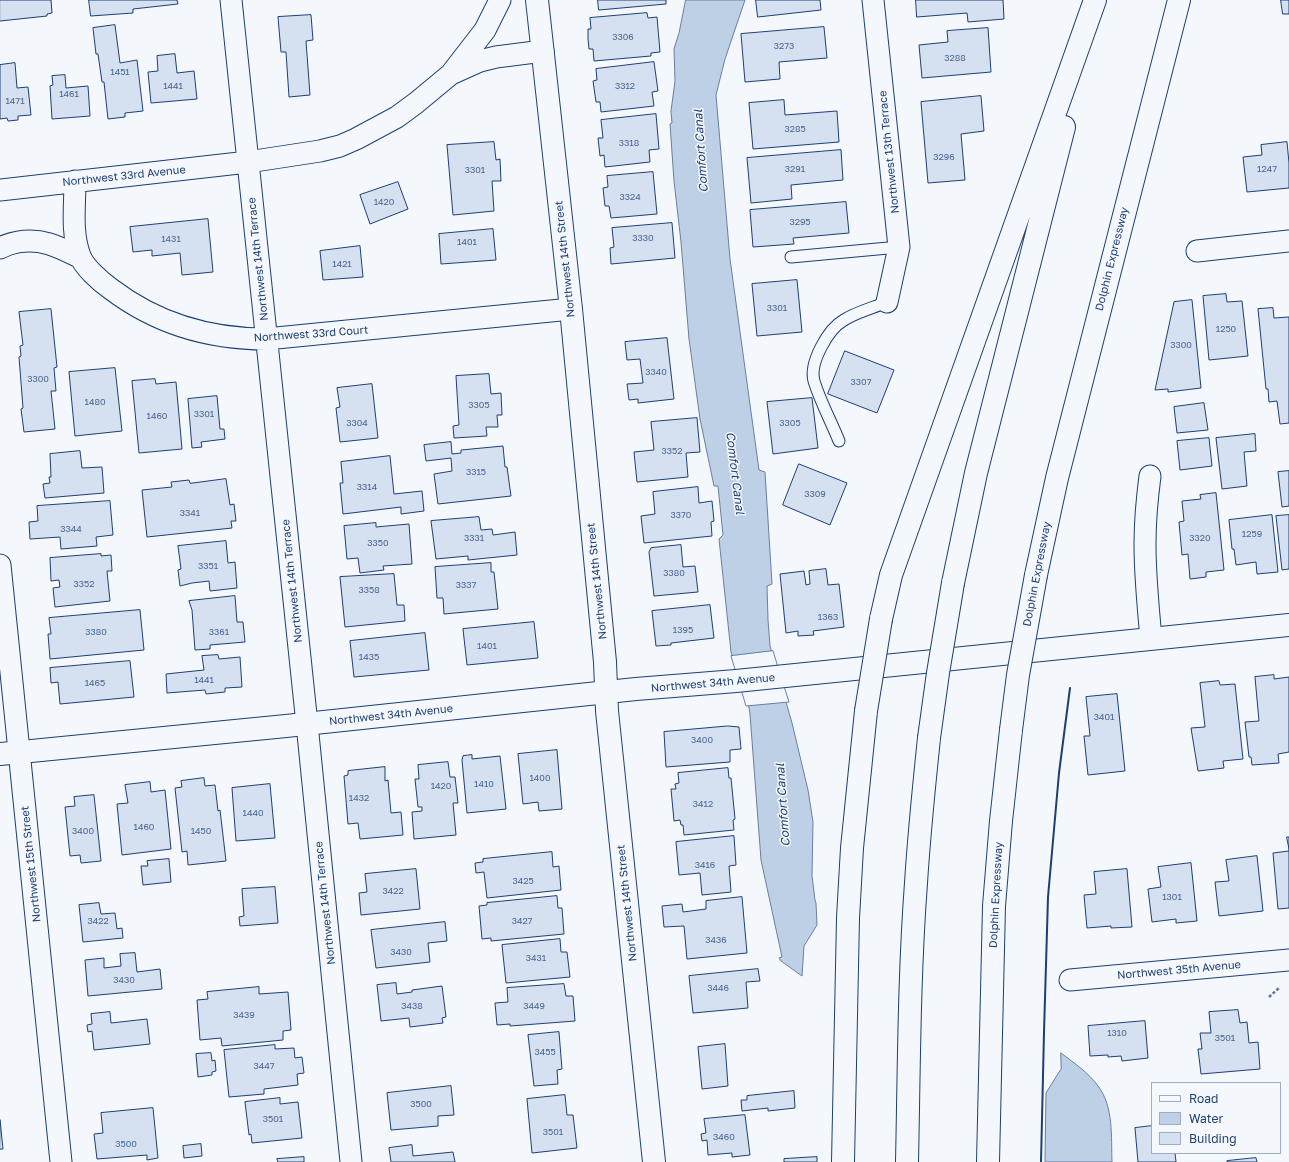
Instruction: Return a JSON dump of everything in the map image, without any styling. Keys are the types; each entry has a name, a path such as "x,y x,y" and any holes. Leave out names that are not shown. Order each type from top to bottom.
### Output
{"main road":[{"name":"Northwest 14th Street","path":"537,0 571,309 605,654 607,711 654,1162"},
{"path":"907,1162 911,980 916,884 921,812 938,673 953,583 976,473 1096,0"},
{"path":"843,1162 848,918 852,848 866,711 881,619 891,575 1096,0"},
{"name":"Dolphin Expressway","path":"988,1162 994,906 1001,820 1018,675 1036,575 1058,471 1179,0"},
{"name":"Northwest 34th Avenue","path":"9,753 1289,625"},
{"path":"989,1127 993,1162"}],"street":[{"name":"Northwest 14th Terrace","path":"231,0 307,724 351,1162"},
{"path":"451,74 485,30 500,0"},
{"name":"Northwest 13th Terrace","path":"873,0 899,247 887,302"},
{"path":"451,74 480,61 496,57 542,51"},
{"name":"Northwest 33rd Avenue","path":"0,190 248,162 320,151 340,146 397,117 451,74"},
{"name":"Northwest 33rd Court","path":"75,181 75,238 81,258 101,282 127,301 160,319 200,332 245,339 266,339 571,309"},
{"path":"0,248 4,245 36,240 59,246 81,258"},
{"path":"1198,251 1289,241"},
{"path":"1150,476 1145,543 1151,638"},
{"name":"Northwest 15th Street","path":"0,565 9,753 61,1162"},
{"name":"Northwest 35th Avenue","path":"1070,980 1289,960"}],"lane":[{"path":"791,258 899,247"},
{"path":"839,441 814,380 813,369 818,355 833,328 843,320 887,302"}],"path":[{"path":"1269,997 1279,988"}],"water":[{"name":"Comfort Canal","path":"686,0 745,0 725,59 716,95 730,259 759,470 765,472 772,584 767,586 770,646 792,723 808,790 813,822 812,876 816,903 817,925 804,946 802,976 779,958 782,957 761,860 750,714 748,702 731,652 719,539 723,535 718,486 714,486 700,419 689,339 670,124 672,123 671,111 675,81 674,49"},
{"path":"1061,1053 1081,1068 1098,1086 1103,1094 1107,1103 1111,1122 1112,1162 1045,1162 1046,1093 1061,1069"}],"pier":[{"path":"773,651 789,702 746,706 731,656"}],"building":[{"path":"0,0 51,0 52,13 47,14 47,16 0,21"},
{"path":"89,0 177,0 178,4 133,9 133,13 91,16"},
{"path":"598,0 666,0 666,4 599,10"},
{"path":"756,0 820,0 821,10 758,17"},
{"path":"916,0 1003,0 1004,19 968,22 967,13 917,17"},
{"path":"1281,0 1289,0 1289,14 1283,14"},
{"path":"647,13 648,18 657,17 660,52 651,53 651,56 594,61 593,49 589,49 588,39 588,29 591,29 590,18"},
{"path":"311,15 313,40 306,41 310,95 289,97 286,52 281,52 278,17"},
{"path":"115,25 120,63 137,60 143,111 125,113 125,117 108,119 104,82 102,82 98,54 96,54 93,28"},
{"path":"824,27 827,58 779,62 780,79 745,82 741,34"},
{"path":"988,28 991,72 922,78 919,45 948,42 947,31"},
{"path":"175,54 177,73 194,71 197,99 151,103 148,72 158,71 157,56"},
{"path":"654,62 658,91 652,92 654,106 601,112 600,102 596,102 593,81 597,80 596,69"},
{"path":"15,63 17,88 28,87 31,115 18,116 18,120 8,121 7,118 0,119 0,65"},
{"path":"65,75 66,88 88,86 90,116 52,119 50,86 53,85 52,76"},
{"path":"981,96 984,131 961,134 965,180 928,183 921,102"},
{"path":"784,100 785,115 837,111 839,142 753,149 749,103"},
{"path":"656,114 659,149 649,150 650,162 605,167 604,155 600,156 598,138 603,138 601,120"},
{"path":"494,142 496,160 500,159 501,181 492,181 494,211 453,215 447,145"},
{"path":"1287,142 1289,188 1247,192 1243,157 1262,155 1261,145"},
{"path":"841,150 843,180 791,185 792,199 751,203 747,158"},
{"path":"653,172 657,214 611,218 609,206 605,206 603,188 608,187 607,176"},
{"path":"398,182 408,209 370,224 360,195"},
{"path":"846,202 849,233 793,238 794,244 753,247 750,210"},
{"path":"208,219 213,272 182,275 180,253 152,256 152,250 133,252 130,227"},
{"path":"672,223 675,258 611,264 610,248 614,247 612,228"},
{"path":"493,229 496,260 441,264 439,234"},
{"path":"360,246 363,277 323,280 320,251"},
{"path":"797,280 802,332 757,336 752,284"},
{"path":"1226,294 1227,302 1242,301 1248,356 1209,360 1203,296"},
{"path":"1192,300 1201,388 1168,392 1168,389 1155,390 1174,302"},
{"path":"1273,308 1274,318 1289,317 1289,423 1280,424 1277,401 1269,402 1268,389 1266,389 1258,309"},
{"path":"51,309 57,367 54,368 56,391 51,391 55,429 24,432 21,409 23,408 19,357 21,356 20,346 23,345 19,312"},
{"path":"667,338 674,399 638,403 638,399 629,400 627,384 643,383 640,359 627,360 625,342"},
{"path":"845,351 894,370 877,413 828,394"},
{"path":"115,368 122,431 75,436 69,372"},
{"path":"489,374 491,394 501,393 502,415 497,415 498,427 486,427 487,436 454,438 453,426 459,425 456,376"},
{"path":"155,379 156,384 176,382 182,449 139,453 132,381"},
{"path":"372,384 378,438 340,442 336,408 340,407 337,388"},
{"path":"217,396 220,429 224,429 225,439 201,442 202,447 192,448 188,399"},
{"path":"812,398 818,448 773,454 767,402"},
{"path":"1204,403 1208,430 1177,433 1174,407"},
{"path":"697,418 700,452 686,453 688,477 637,482 634,452 654,450 651,422"},
{"path":"1255,434 1256,451 1244,452 1247,486 1222,489 1216,438"},
{"path":"1209,438 1212,466 1180,470 1177,441"},
{"path":"451,442 452,454 461,453 461,450 503,446 505,467 507,467 511,496 438,504 434,474 452,471 451,458 426,461 424,445"},
{"path":"80,451 82,468 102,467 104,493 45,498 43,484 50,483 49,477 51,477 50,454"},
{"path":"390,456 394,494 422,491 424,511 401,514 401,507 343,514 340,483 343,483 341,462"},
{"path":"799,464 847,483 830,525 783,505"},
{"path":"1289,471 1289,506 1282,507 1278,472"},
{"path":"226,479 230,505 234,504 236,521 231,521 232,528 147,537 142,490 172,487 171,482 189,480 190,483"},
{"path":"698,487 699,503 712,501 714,521 711,522 712,536 644,543 641,516 655,514 653,492"},
{"path":"1216,493 1224,570 1206,572 1206,577 1190,579 1188,554 1182,555 1179,522 1184,521 1182,501 1201,499 1200,495"},
{"path":"110,501 113,535 96,537 97,546 61,549 60,537 30,539 29,522 38,521 37,506"},
{"path":"1272,515 1278,572 1257,574 1256,562 1236,565 1234,549 1232,549 1229,520"},
{"path":"1289,515 1289,569 1282,570 1276,516"},
{"path":"479,517 481,530 492,529 493,535 515,532 517,555 468,560 468,556 436,559 431,521"},
{"path":"376,523 376,527 409,524 412,564 383,566 384,570 360,573 358,558 347,559 344,526"},
{"path":"226,541 228,563 235,562 237,588 210,591 209,581 180,586 178,570 181,569 178,546"},
{"path":"681,545 683,567 695,566 698,592 654,596 649,552 651,548"},
{"path":"101,554 101,556 111,555 112,571 107,571 110,601 55,607 53,588 60,587 59,580 51,581 50,558"},
{"path":"491,563 491,572 494,572 498,609 444,614 443,598 437,598 435,567"},
{"path":"826,569 828,585 839,584 844,627 813,631 814,635 798,636 798,631 786,633 780,574 804,571 806,585 810,584 809,571"},
{"path":"394,574 397,605 404,605 405,621 345,627 340,577"},
{"path":"235,596 237,622 243,622 245,642 210,645 210,649 195,650 192,610 189,601"},
{"path":"710,605 714,638 656,646 652,611"},
{"path":"140,610 144,650 50,659 48,634 51,634 49,618"},
{"path":"534,622 538,658 467,665 463,629"},
{"path":"425,633 429,670 354,677 350,641"},
{"path":"218,655 219,659 240,657 242,687 225,688 225,692 206,694 205,690 167,693 166,674 204,670 202,656"},
{"path":"130,661 134,697 60,704 58,682 51,683 50,668"},
{"path":"1274,675 1274,679 1289,677 1289,752 1278,754 1279,763 1252,765 1251,757 1249,757 1245,722 1259,721 1255,677"},
{"path":"1219,681 1220,685 1235,684 1243,759 1223,761 1224,768 1198,771 1191,728 1205,727 1200,683"},
{"path":"1117,694 1125,771 1088,775 1084,736 1090,736 1086,697"},
{"path":"728,726 739,727 741,749 730,750 730,762 666,767 664,732"},
{"path":"557,750 562,809 539,811 538,802 523,804 518,754"},
{"path":"472,755 472,759 500,756 506,809 467,813 462,760 463,756"},
{"path":"448,762 450,777 455,777 458,803 453,803 456,835 414,839 412,812 422,811 422,807 418,807 415,779 419,779 418,765"},
{"path":"385,767 385,781 388,780 391,813 401,812 403,835 360,839 358,823 348,824 344,776 348,775 348,771"},
{"path":"728,768 729,778 731,778 735,819 733,820 734,830 684,835 683,825 681,825 680,820 674,821 671,789 676,789 675,784 679,783 678,773"},
{"path":"204,778 205,786 215,785 218,811 220,810 226,861 188,865 187,851 182,852 175,788 182,787 181,781"},
{"path":"150,782 151,792 165,790 171,849 122,855 117,804 128,803 125,785"},
{"path":"270,784 275,838 236,841 232,788"},
{"path":"94,795 101,861 81,863 80,855 70,856 65,807 75,806 74,797"},
{"path":"734,836 736,865 729,866 731,892 702,895 700,873 679,875 676,842"},
{"path":"1287,837 1289,837 1289,851"},
{"path":"1289,851 1289,908 1278,909 1273,853"},
{"path":"552,852 553,867 559,866 561,890 487,898 484,872 476,873 475,863 483,862 483,859"},
{"path":"1257,856 1263,911 1219,916 1215,882 1229,881 1226,860"},
{"path":"169,859 171,882 143,885 141,866 148,866 147,861"},
{"path":"1191,863 1197,921 1176,923 1176,919 1152,922 1148,889 1161,887 1158,867"},
{"path":"416,869 420,909 361,915 359,893 367,892 365,874"},
{"path":"1127,869 1132,927 1111,928 1111,926 1087,928 1084,895 1096,894 1094,872"},
{"path":"275,887 278,923 240,926 239,917 244,916 242,889"},
{"path":"557,896 558,908 562,908 564,934 491,941 491,938 482,939 479,906 487,905 487,903"},
{"path":"742,897 747,953 687,959 684,926 664,927 662,906 682,904 683,912 706,909 706,901"},
{"path":"99,903 101,914 115,913 117,929 122,928 123,938 83,942 79,905"},
{"path":"445,922 447,941 428,943 430,962 376,968 371,930"},
{"path":"560,939 561,952 567,952 570,977 506,983 502,945"},
{"path":"135,953 137,972 160,969 162,989 88,996 85,960 104,958 104,968 121,966 120,954"},
{"path":"758,969 760,981 746,982 748,1008 693,1013 689,976"},
{"path":"396,983 397,994 412,992 412,990 442,986 446,1017 442,1018 443,1023 410,1027 409,1018 381,1021 377,985"},
{"path":"564,984 566,996 573,996 575,1021 510,1026 510,1024 497,1025 495,1003 508,1002 507,988"},
{"path":"259,987 259,994 288,992 291,1030 283,1031 283,1040 222,1046 221,1038 200,1040 197,1000 208,999 207,992"},
{"path":"1238,1010 1240,1023 1247,1022 1249,1043 1258,1042 1260,1069 1201,1074 1198,1049 1202,1049 1200,1033 1211,1033 1209,1012"},
{"path":"110,1012 111,1023 147,1019 150,1044 94,1050 92,1031 88,1032 87,1025 92,1024 91,1014"},
{"path":"1145,1021 1148,1058 1122,1061 1121,1056 1090,1056 1088,1026"},
{"path":"559,1032 562,1069 557,1070 558,1084 534,1086 528,1035"},
{"path":"725,1044 728,1086 702,1089 698,1047"},
{"path":"275,1045 275,1049 294,1048 295,1058 302,1057 304,1073 297,1074 298,1085 264,1089 264,1094 229,1097 224,1050"},
{"path":"211,1053 212,1061 215,1060 216,1071 212,1072 212,1075 198,1077 196,1054"},
{"path":"451,1086 454,1115 438,1116 438,1126 391,1130 387,1093"},
{"path":"794,1091 795,1108 768,1111 768,1108 742,1111 741,1100 747,1100 747,1096"},
{"path":"565,1095 567,1115 573,1115 577,1148 532,1153 527,1099"},
{"path":"280,1098 280,1104 298,1102 302,1138 252,1143 251,1134 249,1135 245,1102"},
{"path":"153,1108 158,1158 147,1160 147,1155 97,1159 94,1134 103,1133 101,1113"},
{"path":"745,1115 750,1155 732,1157 732,1153 708,1155 707,1140 702,1141 701,1134 706,1133 704,1119"},
{"path":"0,1120 3,1149 0,1149"},
{"path":"1151,1126 1151,1154 1175,1154 1176,1162 1138,1162 1135,1128"},
{"path":"201,1144 202,1156 184,1158 183,1146"},
{"path":"412,1145 413,1156 453,1152 455,1162 391,1162 389,1148"},
{"path":"304,1157 304,1162 278,1162 277,1159"},
{"path":"817,1157 817,1162 784,1162 784,1159"},
{"path":"1256,1158 1257,1162 1227,1162 1227,1161"}],"wall":[{"path":"1041,1162 1048,897 1059,773 1070,688"}]}
